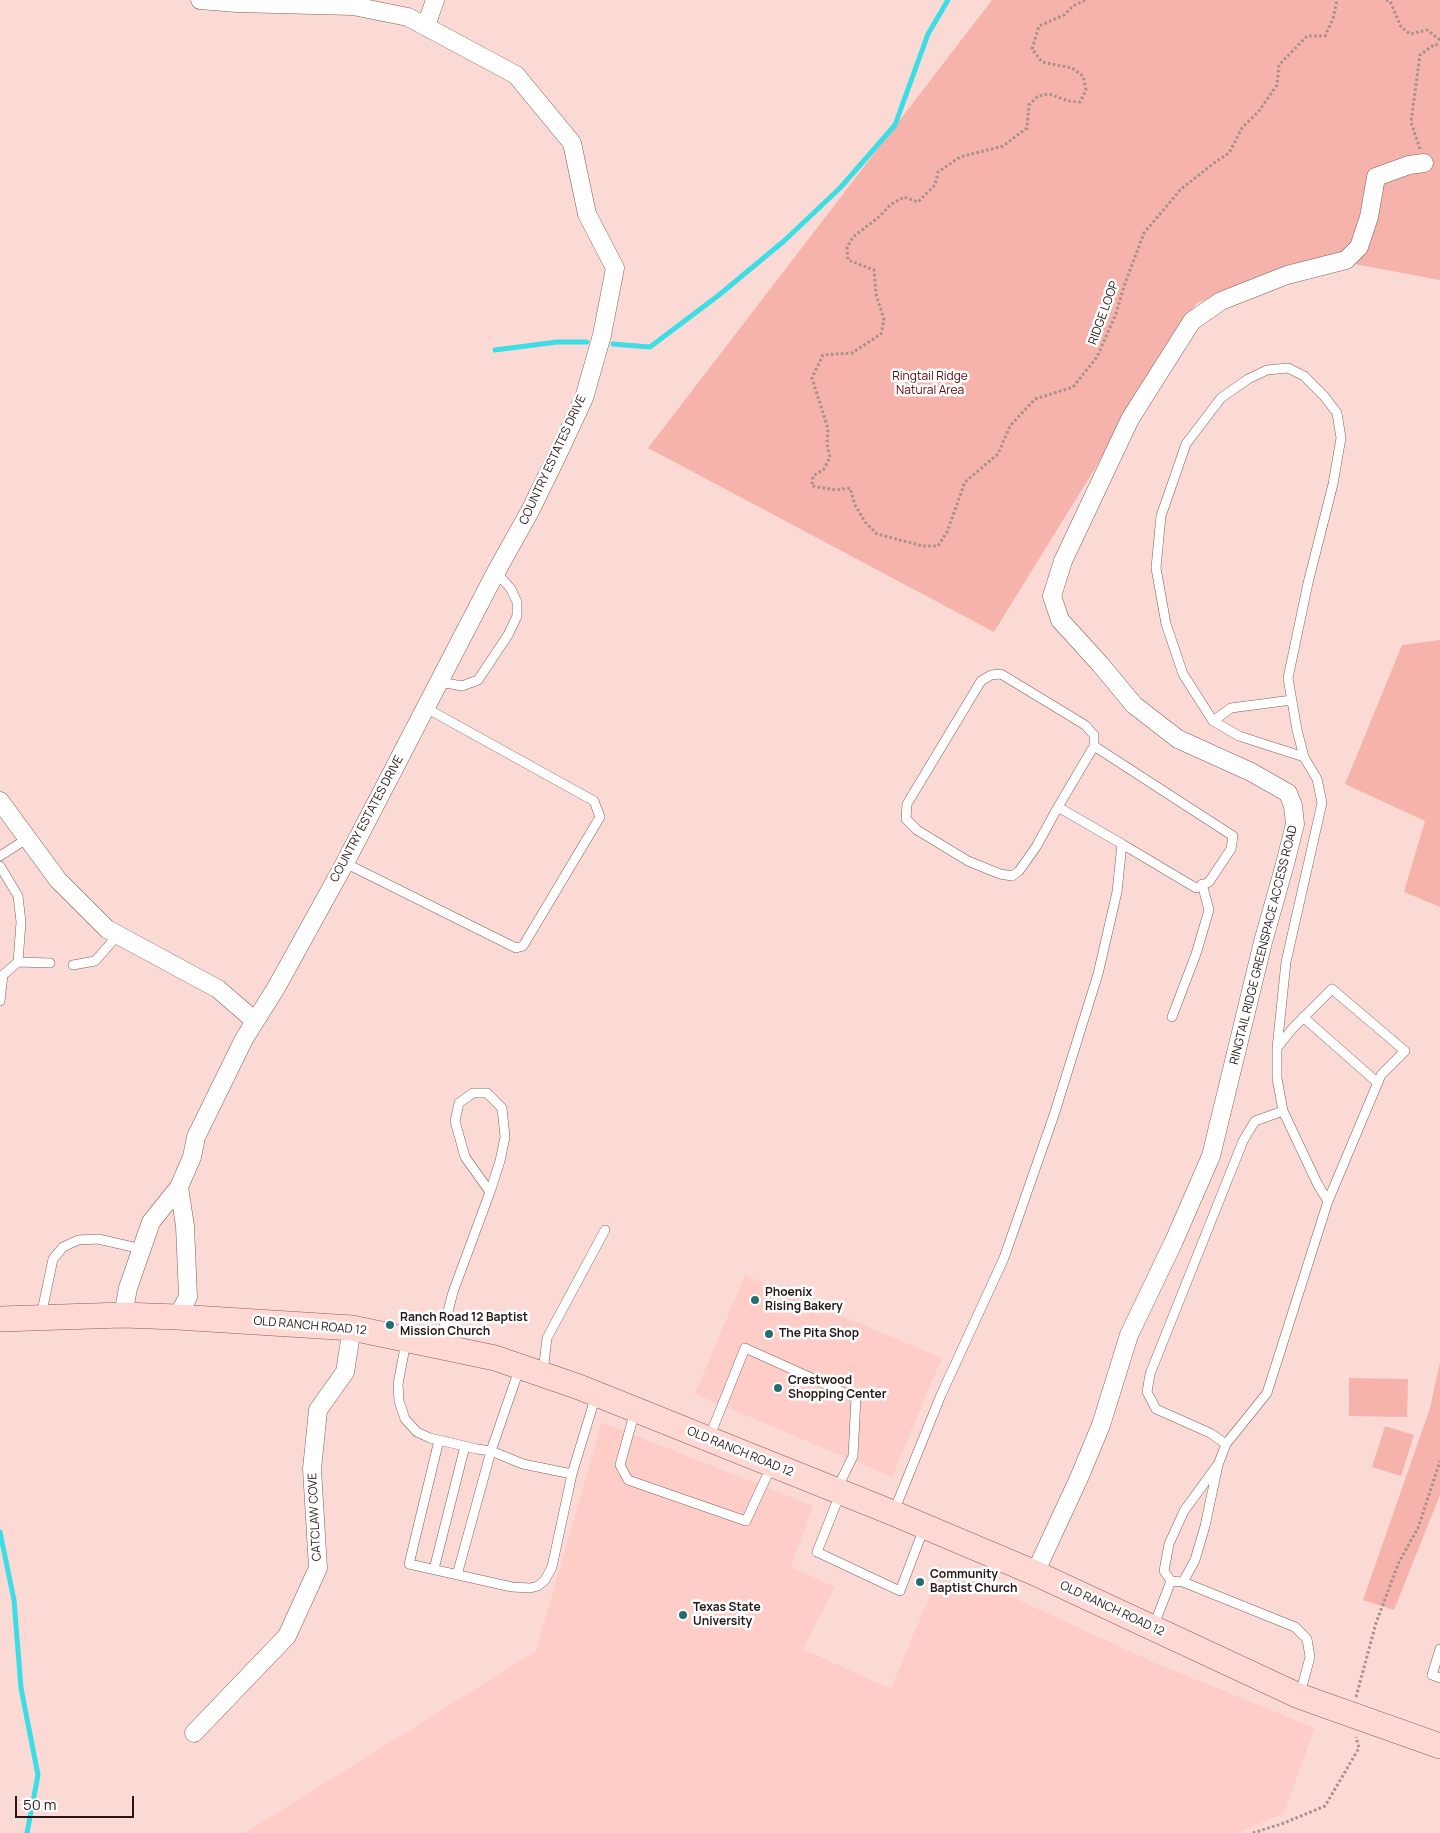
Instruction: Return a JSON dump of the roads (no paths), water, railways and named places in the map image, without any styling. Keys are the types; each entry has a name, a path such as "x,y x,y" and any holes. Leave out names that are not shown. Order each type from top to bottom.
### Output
{"main road":[{"name":"OLD RANCH ROAD 12","path":"0,1319 123,1315 352,1328 495,1358 596,1394 772,1464 838,1493 893,1513 1035,1573 1299,1696 1439,1743"}],"street":[{"name":"COUNTRY ESTATES DRIVE","path":"123,1315 128,1288 151,1222 179,1186 192,1157 196,1137 244,1039 276,988 345,863 496,572 530,511 584,398 602,335 615,268 587,214 572,143 516,75 408,17 353,6 236,3 200,0"},
{"path":"426,26 435,0"},
{"name":"RINGTAIL RIDGE GREENSPACE ACCESS ROAD","path":"1035,1573 1102,1425 1129,1335 1174,1242 1211,1156 1294,824 1293,806 1288,793 1251,772 1178,739 1134,705 1060,620 1052,596 1063,561 1130,419 1192,321 1221,301 1287,275 1346,260 1359,247 1369,217 1376,177 1408,165 1424,163"},
{"path":"0,801 58,880 107,929 218,989 255,1021"},
{"path":"177,1317 188,1297 185,1226 179,1186"},
{"name":"CATCLAW COVE","path":"194,1733 287,1636 318,1568 312,1469 318,1410 345,1372 352,1328"}],"lane":[{"path":"1304,757 1239,736 1213,721 1184,674 1166,624 1156,568 1161,516 1186,444 1220,398 1248,379 1266,370 1288,368 1304,376 1324,396 1336,413 1342,438 1288,678 1304,757 1316,780 1322,803 1286,962 1277,1048 1277,1078 1283,1111 1318,1185 1328,1200"},
{"path":"440,682 462,686 478,680 508,635 517,616 516,602 511,589 496,572"},
{"path":"1001,674 1085,725 1094,735 1094,746 1058,807 1036,847 1012,876 1000,874 968,861 917,830 906,819 907,804 981,681 991,675 1001,674"},
{"path":"1213,721 1231,708 1292,700"},
{"path":"345,863 516,948 523,946 600,817 594,801 426,708"},
{"path":"1058,807 1196,888 1208,882 1231,849 1233,836 1094,746"},
{"path":"0,856 28,838"},
{"path":"893,1513 941,1395 1004,1258 1054,1115 1098,974 1117,892 1122,844"},
{"path":"0,866 18,896 21,922 18,962"},
{"path":"1172,1017 1196,954 1209,910 1202,884"},
{"path":"73,965 95,961 118,936"},
{"path":"0,1001 3,975 18,962 50,963"},
{"path":"1183,1582 1195,1560 1206,1526 1218,1465 1226,1444 1267,1393 1328,1200 1381,1075 1405,1051 1332,988 1292,1029 1277,1048"},
{"path":"1303,1017 1378,1083"},
{"path":"438,1346 453,1292 490,1192 500,1161 505,1137 502,1108 487,1093 474,1093 459,1103 455,1121 465,1157 490,1192"},
{"path":"1226,1444 1210,1434 1156,1409 1147,1392 1150,1374 1243,1141 1254,1121 1283,1111"},
{"path":"543,1375 547,1338 605,1230"},
{"path":"40,1318 53,1259 63,1248 78,1240 98,1239 142,1249"},
{"path":"407,1339 398,1384 399,1401 405,1419 417,1432 440,1440 491,1451 523,1464 572,1474"},
{"path":"709,1439 745,1348 856,1398 853,1456 817,1552 900,1591 924,1527"},
{"path":"457,1575 491,1451 520,1367"},
{"path":"440,1440 410,1564 521,1588 538,1586 545,1580 552,1567 572,1474 596,1394"},
{"path":"635,1410 620,1465 628,1480 746,1521 772,1464"},
{"path":"434,1569 466,1446"},
{"path":"1171,1581 1164,1571 1169,1544 1184,1511 1218,1465"},
{"path":"1171,1581 1183,1582 1295,1627 1307,1639 1310,1657 1299,1696"},
{"path":"1153,1628 1171,1581"},
{"path":"1440,1649 1432,1675 1440,1678"}],"waterway":[{"path":"613,344 650,347 719,295 784,241 840,188 895,125 928,34 948,0"},
{"path":"495,350 557,342 587,342"},
{"path":"0,1532 14,1600 21,1688 38,1775 27,1833"}],"place":[{"name":"Phoenix Rising Bakery","path":"755,1300"},
{"name":"Ranch Road 12 Baptist Mission Church","path":"390,1325"},
{"name":"The Pita Shop","path":"769,1334"},
{"name":"Crestwood Shopping Center","path":"778,1388"},
{"name":"Community Baptist Church","path":"920,1582"},
{"name":"Texas State University","path":"683,1615"}],"park label":[{"name":"Ringtail Ridge Natural Area","path":"930,384"}]}
